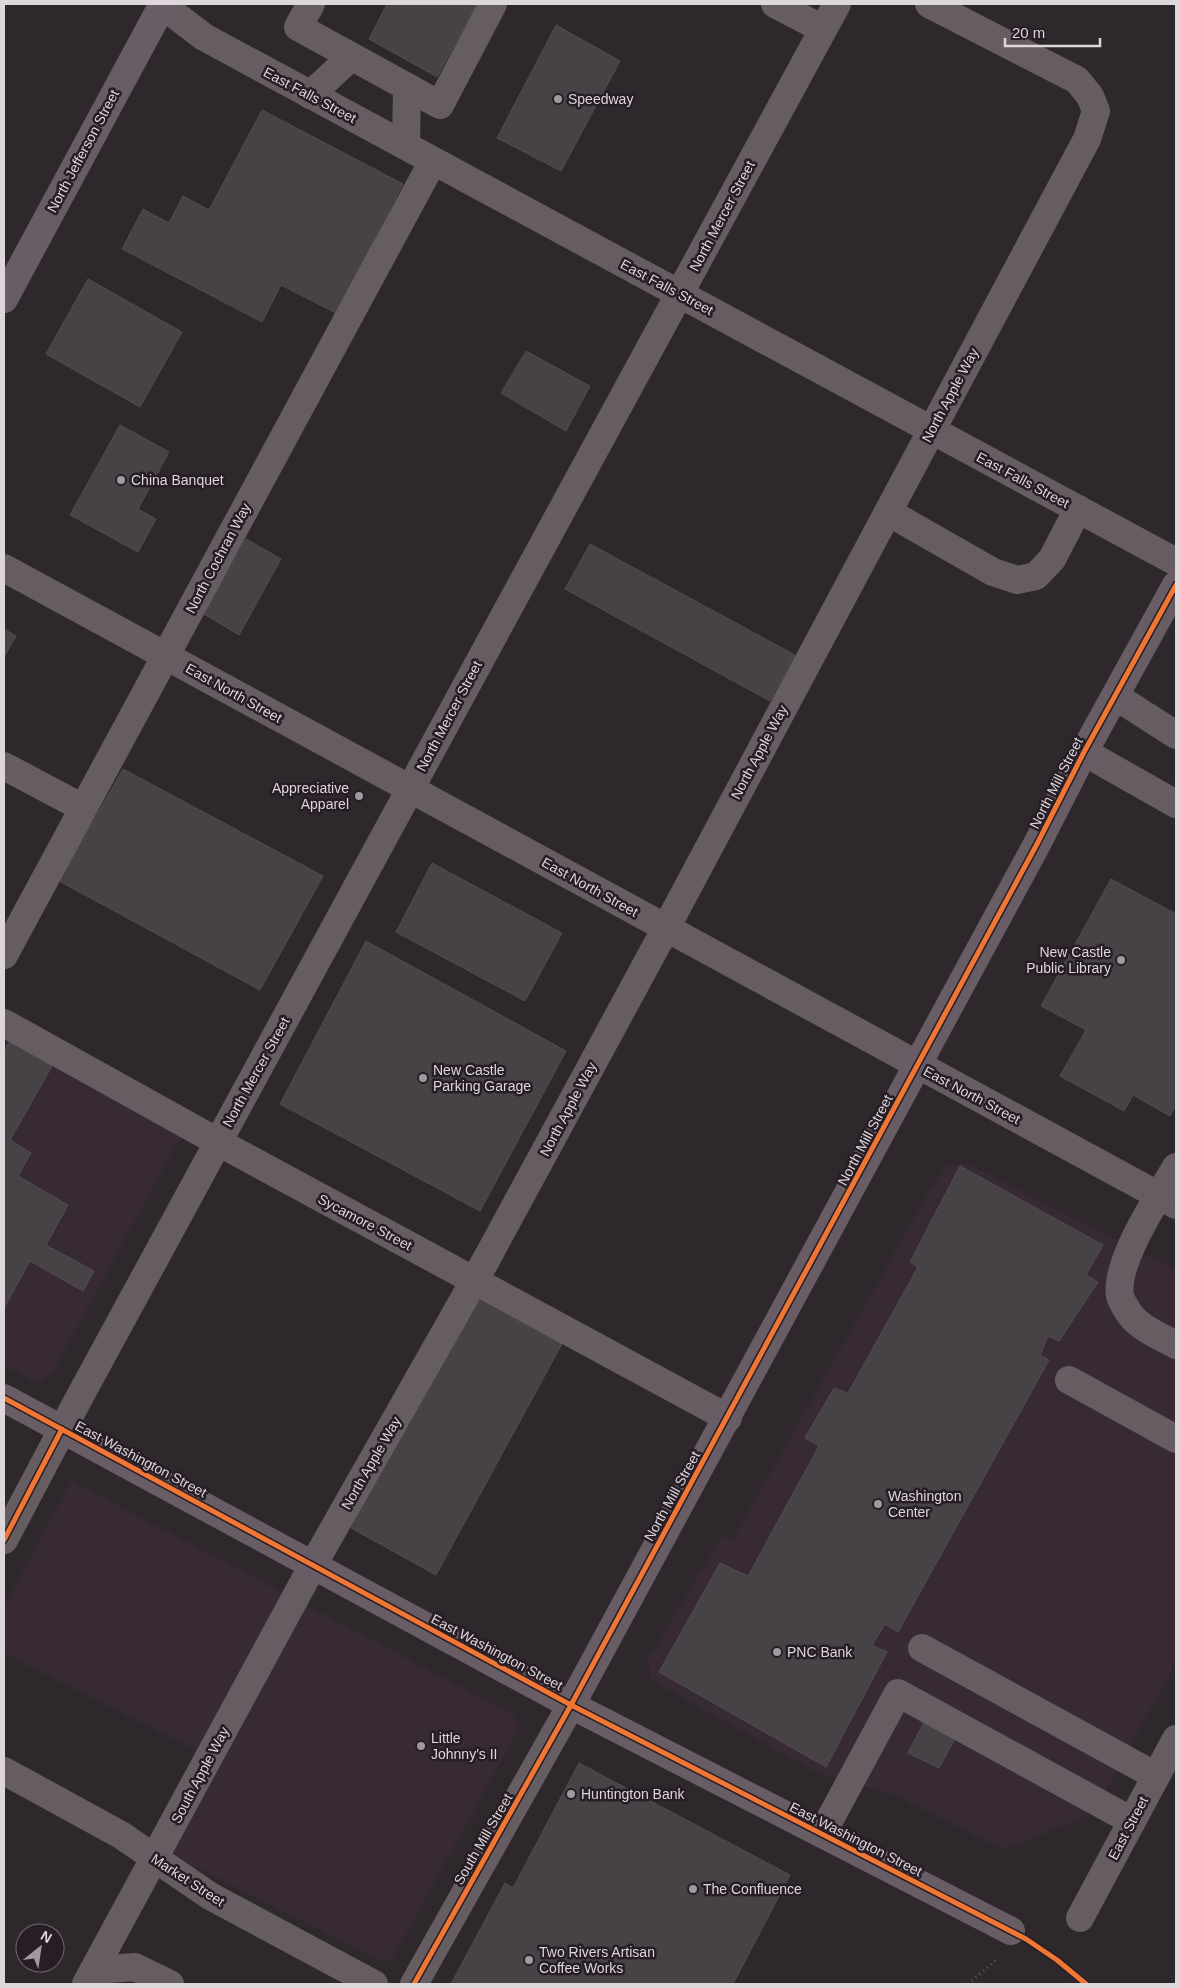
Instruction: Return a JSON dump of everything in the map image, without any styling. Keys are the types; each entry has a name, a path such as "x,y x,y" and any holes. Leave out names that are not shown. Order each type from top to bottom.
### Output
{"main road":[{"name":"North Jefferson Street","path":"4,298 161,4"},
{"name":"North Mill Street","path":"571,1705 728,1418 1037,844 1084,752 1176,585"},
{"name":"East Washington Street","path":"4,1398 571,1705 1011,1932"}],"street":[{"name":"East Falls Street","path":"161,4 204,38 1176,562"},
{"path":"311,4 298,27 440,105 493,4"},
{"path":"774,4 823,29"},
{"name":"North Mercer Street","path":"4,1540 62,1429 837,4"},
{"name":"North Apple Way","path":"312,1565 474,1281 666,928 1087,139 1096,111 1090,96 1077,80 929,4"},
{"path":"310,95 352,57"},
{"path":"406,146 407,87"},
{"name":"North Cochran Way","path":"8,939 83,808 433,161"},
{"path":"888,512 993,572 1017,580 1036,576 1052,559 1078,509"},
{"name":"East North Street","path":"4,568 918,1065 1170,1197"},
{"path":"1115,696 1176,735"},
{"path":"1084,752 1176,804"},
{"path":"4,766 83,808"},
{"name":"Sycamore Street","path":"4,1023 218,1142 728,1418"},
{"path":"1176,1167 1170,1197 1130,1248 1120,1276 1120,1296 1129,1314 1149,1330 1176,1345"},
{"path":"1069,1380 1176,1439"},
{"name":"South Apple Way","path":"90,1977 312,1565"},
{"path":"922,1648 1156,1776"},
{"path":"822,1834 898,1693 1132,1821"},
{"name":"South Mill Street","path":"414,1984 571,1705"},
{"name":"East Street","path":"1080,1918 1176,1739"},
{"name":"Market Street","path":"4,1771 121,1835 210,1896 374,1984"},
{"path":"90,1977 135,1967 170,1984"}],"path":[{"path":"968,1984 996,1960"}],"shaded area":[{"path":"4,1024 187,1125 52,1373 36,1383 4,1365"},
{"path":"967,1164 1176,1270 1176,1662 1109,1785 1084,1817 1003,1850 897,1796 817,1772 651,1680 648,1660 722,1536 733,1539 924,1201 946,1166"},
{"path":"71,1481 512,1714 520,1726 393,1958 383,1962 169,1853 218,1762 4,1653 4,1608"}],"building":[{"path":"387,4 477,4 437,77 369,39"},
{"name":"Speedway","path":"556,25 620,61 561,171 497,138"},
{"path":"262,110 403,184 336,313 281,285 262,322 122,249 143,209 169,223 183,196 209,210"},
{"path":"88,279 182,332 140,407 46,354"},
{"path":"526,351 590,386 566,431 501,393"},
{"name":"China Banquet","path":"120,425 169,452 138,509 156,519 138,552 70,515"},
{"path":"246,539 281,559 239,635 204,614"},
{"path":"590,544 795,655 770,701 565,589"},
{"path":"4,629 16,636 4,657"},
{"path":"123,769 323,876 260,990 59,881"},
{"path":"432,863 562,933 525,1001 396,932"},
{"name":"New Castle Public Library","path":"1111,879 1176,914 1176,1105 1170,1116 1133,1095 1124,1111 1060,1076 1086,1030 1041,1006"},
{"name":"New Castle Parking Garage","path":"366,941 566,1051 480,1211 280,1104"},
{"path":"9,1042 52,1066 10,1140 31,1153 18,1176 68,1205 46,1245 94,1271 83,1291 30,1261 4,1308 4,1052"},
{"name":"Washington Center","path":"960,1166 1103,1245 1086,1275 1098,1282 1059,1341 1048,1336 1040,1355 1049,1360 898,1632 885,1624 872,1645 887,1652 826,1767 659,1672 720,1563 748,1576 819,1446 805,1438 834,1388 848,1393 918,1267 910,1262"},
{"path":"474,1298 562,1344 436,1575 351,1528"},
{"path":"934,1702 966,1718 939,1768 908,1753"},
{"path":"579,1763 790,1875 733,1984 451,1984 505,1883 513,1888"}],"cycle path":[{"path":"414,1984 571,1705 1037,844 1084,752 1176,585"},
{"path":"4,1398 571,1705 1026,1939 1057,1960 1086,1984"},
{"path":"4,1540 62,1429"}],"place":[{"name":"Speedway","path":"558,99"},
{"name":"China Banquet","path":"121,480"},
{"name":"Appreciative Apparel","path":"359,796"},
{"name":"New Castle Public Library","path":"1121,960"},
{"name":"New Castle Parking Garage","path":"423,1078"},
{"name":"Washington Center","path":"878,1504"},
{"name":"PNC Bank","path":"777,1652"},
{"name":"Little Johnny's II","path":"421,1746"},
{"name":"Huntington Bank","path":"571,1794"},
{"name":"The Confluence","path":"693,1889"},
{"name":"Two Rivers Artisan Coffee Works","path":"529,1960"}]}
